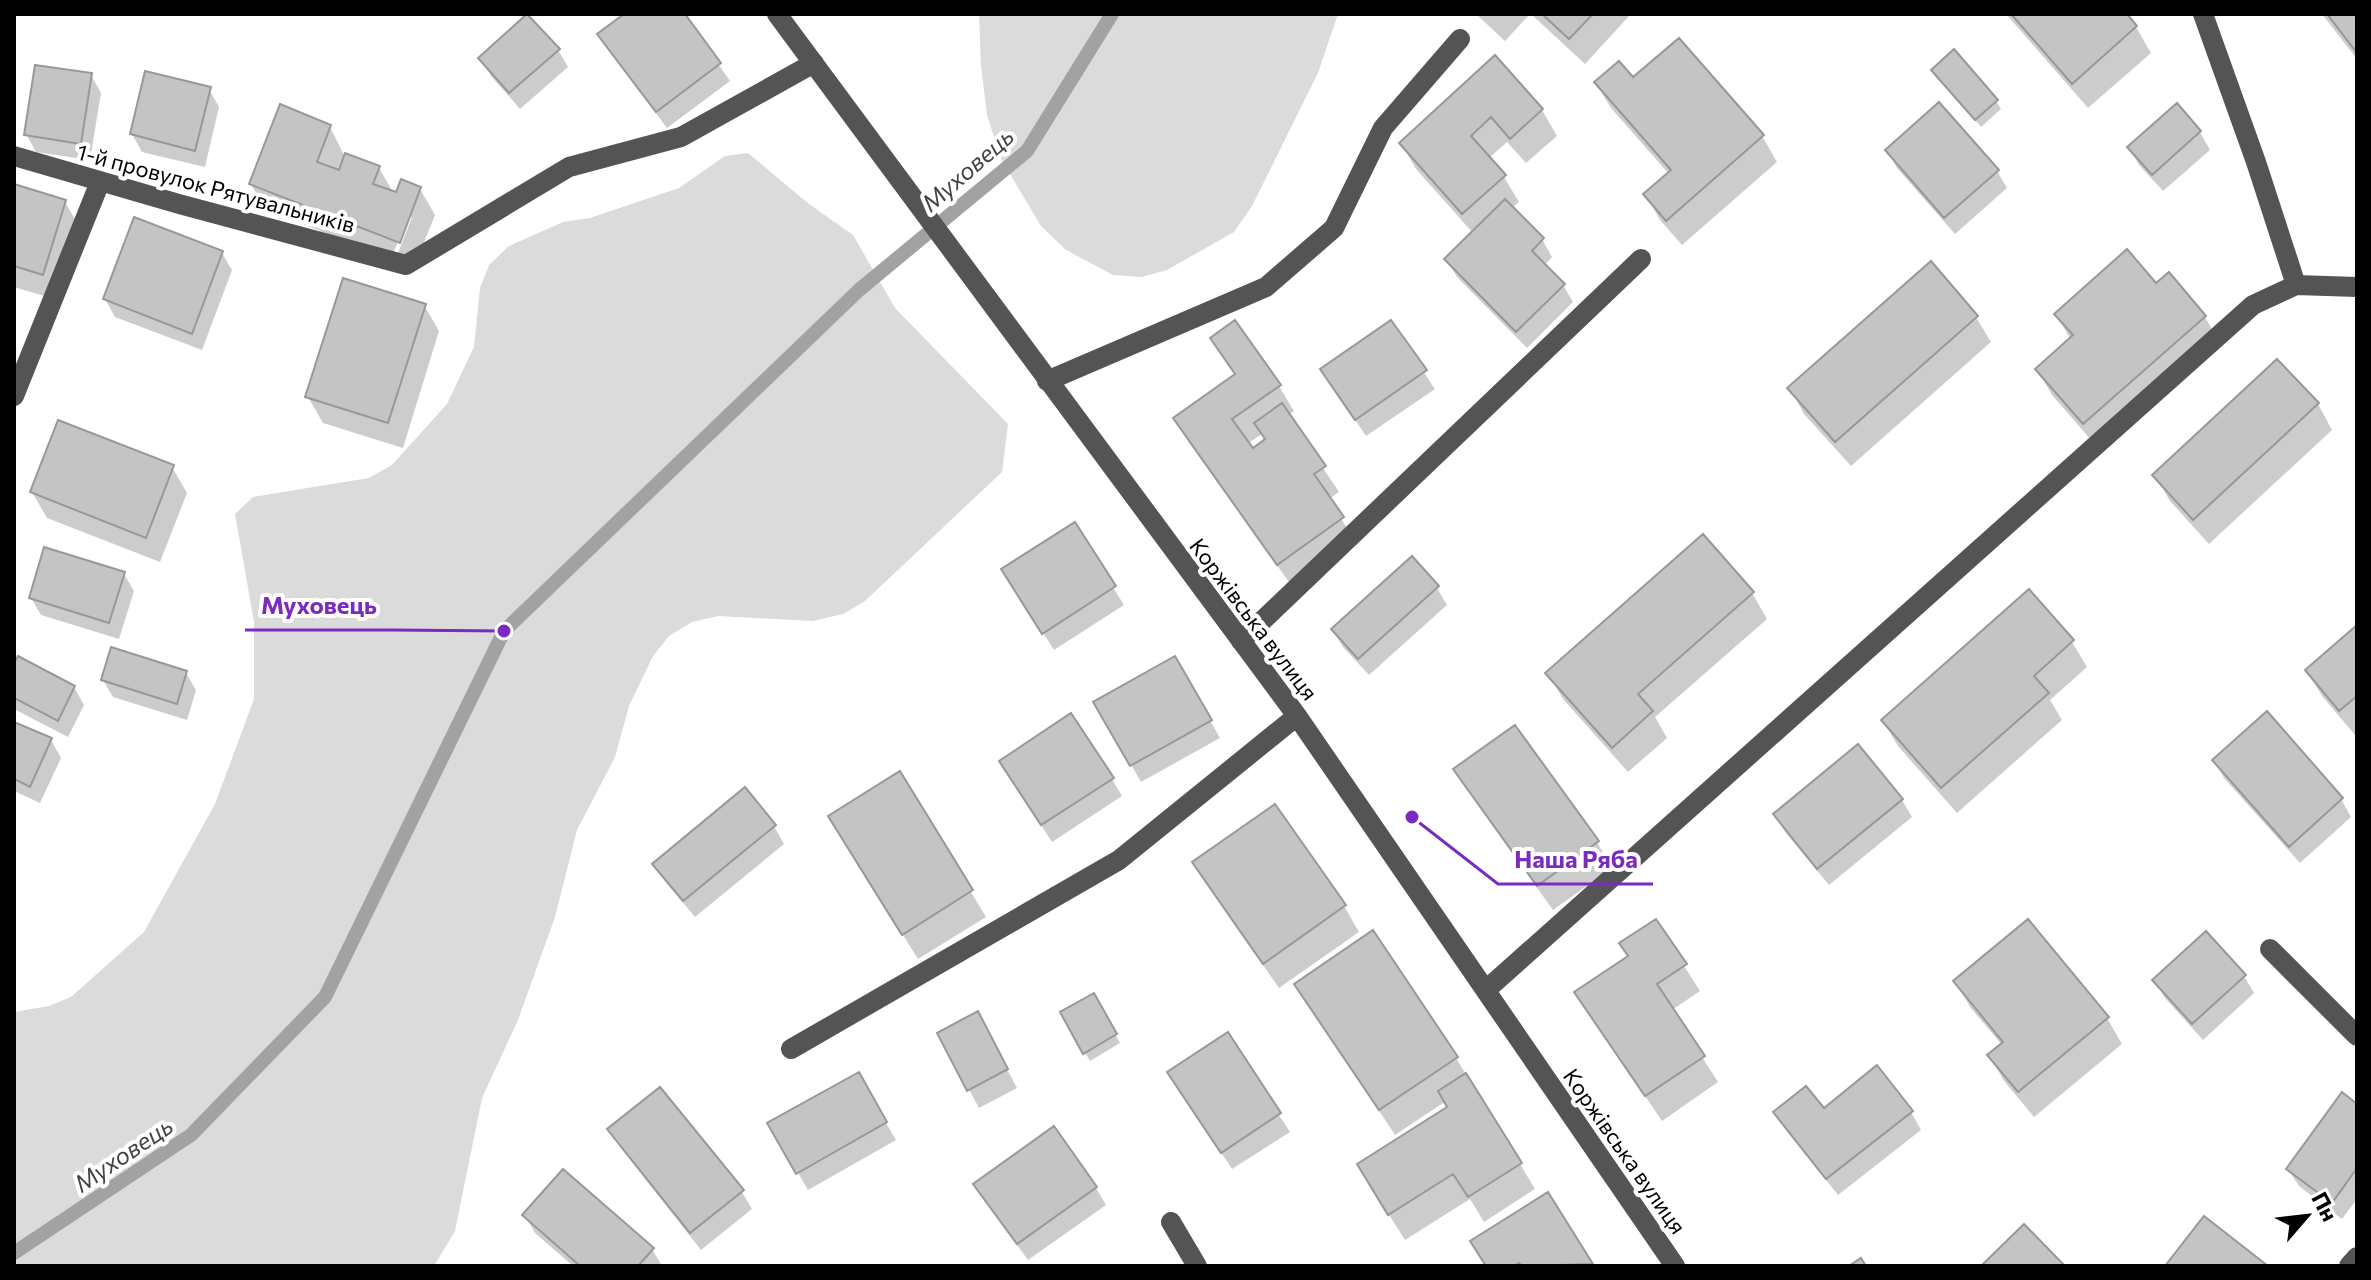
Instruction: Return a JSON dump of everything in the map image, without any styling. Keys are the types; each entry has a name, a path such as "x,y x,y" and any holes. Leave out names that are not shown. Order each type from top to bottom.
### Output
{"street":[{"name":"Коржівська вулиця","path":"777,14 1297,716 1675,1266"},
{"path":"2203,14 2296,285"},
{"path":"1047,381 1266,287 1334,228 1383,128 1460,39"},
{"name":"1-й провулок Рятувальників","path":"14,156 406,265 569,167 681,137 814,63"},
{"path":"14,396 100,182"},
{"path":"1241,641 1641,259"},
{"path":"1486,990 2253,305 2296,285 2357,287"},
{"path":"791,1049 1119,860 1297,716"},
{"path":"2270,949 2357,1036"},
{"path":"1171,1222 1197,1266"},
{"path":"2349,1266 2357,1257"}],"shaded area":[{"path":"979,14 1338,14 1318,73 1252,206 1234,232 1167,270 1142,277 1113,275 1066,250 1041,226 1001,159 987,115"},
{"path":"748,153 809,204 853,235 895,308 1008,424 1002,472 865,601 843,614 813,621 718,616 692,622 669,636 653,656 629,706 615,757 577,830 555,917 518,1020 482,1098 455,1231 434,1266 14,1266 14,1012 49,1006 71,997 144,932 215,804 254,699 254,622 235,514 253,497 369,478 392,465 447,404 474,347 480,288 489,265 509,246 563,222 590,218 679,188 725,156"}],"building":[{"path":"527,14 560,49 509,93 478,58"},
{"path":"624,14 685,14 721,63 656,112 597,34"},
{"path":"1542,14 1593,14 1569,39"},
{"path":"2011,14 2127,14 2137,26 2072,84"},
{"path":"2327,14 2357,14 2357,53"},
{"path":"1679,38 1764,135 1666,221 1643,194 1671,170 1594,82 1619,61 1633,77"},
{"path":"1954,49 1998,100 1975,120 1931,70"},
{"path":"1495,55 1543,109 1510,139 1491,117 1471,136 1506,175 1462,214 1399,143"},
{"path":"35,65 92,73 81,144 24,135"},
{"path":"145,71 211,87 195,151 130,134"},
{"path":"1939,102 1999,170 1944,218 1885,150"},
{"path":"2177,103 2201,131 2152,175 2127,147"},
{"path":"280,104 331,125 317,162 339,170 345,153 380,166 373,184 396,192 401,179 421,187 400,243 249,184"},
{"path":"14,184 66,200 43,275 14,266"},
{"path":"1505,199 1544,238 1532,251 1565,284 1516,332 1444,259"},
{"path":"134,217 223,251 192,334 103,299"},
{"path":"2127,249 2156,283 2169,272 2206,316 2083,424 2035,369 2073,335 2054,314"},
{"path":"1931,261 1978,316 1835,442 1787,388"},
{"path":"343,278 426,304 388,423 305,397"},
{"path":"1235,320 1281,385 1232,419 1253,448 1265,439 1254,423 1282,403 1326,466 1314,474 1344,517 1277,565 1173,418 1235,374 1210,338"},
{"path":"1391,320 1427,370 1355,420 1320,369"},
{"path":"2277,359 2319,403 2193,520 2152,475"},
{"path":"58,420 174,465 146,538 30,492"},
{"path":"1075,522 1116,586 1042,634 1001,569"},
{"path":"1703,534 1754,592 1638,694 1653,711 1612,748 1545,673"},
{"path":"44,547 125,572 109,623 29,598"},
{"path":"1412,556 1439,586 1358,659 1331,629"},
{"path":"2029,589 2074,640 2034,676 2049,693 1941,788 1881,720"},
{"path":"2357,625 2357,696 2339,711 2305,670"},
{"path":"111,647 187,671 177,704 101,680"},
{"path":"18,656 75,686 58,721 14,698 14,663"},
{"path":"1175,656 1212,720 1130,766 1093,702"},
{"path":"2267,711 2343,798 2289,847 2212,760"},
{"path":"1071,713 1114,778 1041,825 999,761"},
{"path":"14,722 52,738 30,787 14,779"},
{"path":"1515,725 1599,841 1537,886 1453,769"},
{"path":"1858,744 1903,799 1817,869 1773,814"},
{"path":"900,771 973,890 902,935 828,816"},
{"path":"745,787 776,825 683,901 652,864"},
{"path":"1275,804 1346,905 1263,964 1192,862"},
{"path":"1656,919 1687,964 1657,984 1705,1056 1645,1096 1574,992 1628,956 1619,943"},
{"path":"2028,919 2109,1017 2018,1092 1987,1055 2003,1042 1953,981"},
{"path":"1373,930 1458,1057 1379,1110 1294,984"},
{"path":"2206,931 2246,975 2192,1024 2152,980"},
{"path":"1094,993 1117,1034 1083,1054 1060,1012"},
{"path":"978,1011 1008,1069 967,1091 937,1033"},
{"path":"1228,1032 1281,1113 1221,1153 1167,1072"},
{"path":"1877,1065 1913,1111 1826,1179 1773,1112 1806,1086 1824,1108"},
{"path":"859,1072 887,1122 796,1174 767,1123"},
{"path":"1466,1073 1522,1163 1468,1197 1453,1174 1388,1215 1357,1164 1447,1107 1438,1091"},
{"path":"660,1087 744,1190 690,1233 607,1129"},
{"path":"2342,1092 2357,1104 2357,1168 2332,1203 2286,1169"},
{"path":"1054,1126 1097,1187 1017,1244 973,1184"},
{"path":"563,1169 654,1248 638,1266 580,1266 522,1215"},
{"path":"1548,1192 1593,1264 1486,1266 1470,1241"},
{"path":"2204,1216 2268,1266 2165,1266"},
{"path":"2024,1224 2065,1266 1981,1266"},
{"path":"1861,1258 1866,1266 1849,1266"}],"waterway":[{"name":"Муховець","path":"14,1253 191,1135 325,997 504,631 859,290 1027,151 1112,14"}],"place":[{"name":"Муховець","path":"504,631"},
{"name":"Наша Ряба","path":"1412,817"}]}
